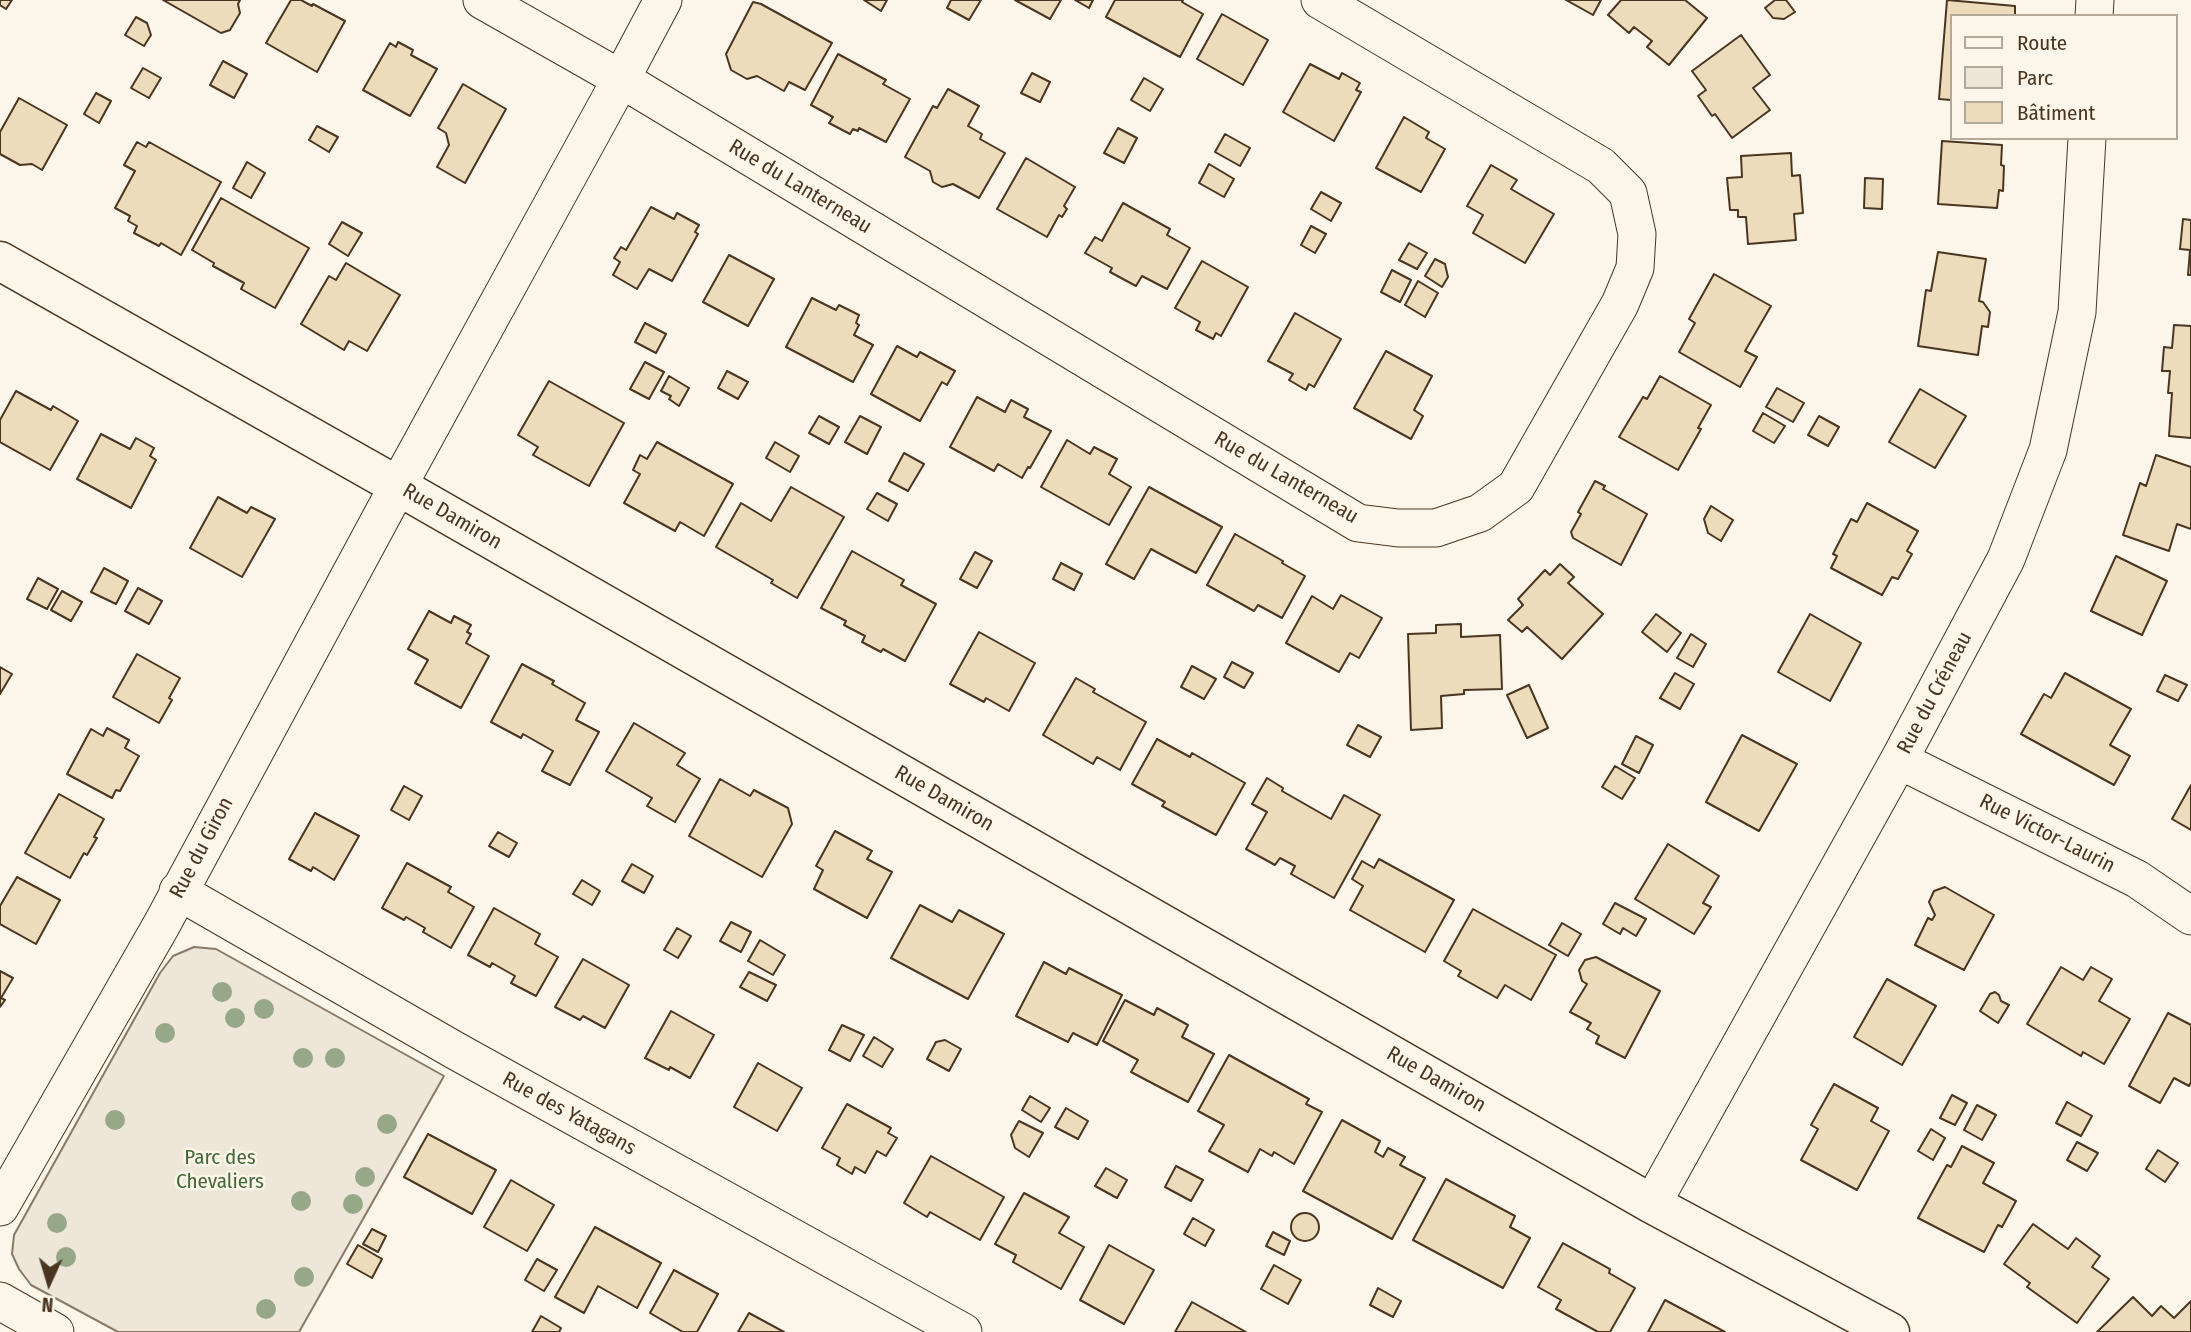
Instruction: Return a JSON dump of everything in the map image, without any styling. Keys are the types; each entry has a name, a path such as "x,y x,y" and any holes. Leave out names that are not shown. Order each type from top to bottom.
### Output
{"street":[{"name":"Rue du Lanterneau","path":"482,0 621,79 1358,523 1398,528 1436,528 1480,513 1516,486 1620,304 1635,268 1637,234 1628,193 1601,166 1320,0"},
{"path":"398,486 663,0"},
{"name":"Rue du Créneau","path":"1652,1204 1899,760 2006,559 2048,450 2077,312 2087,140"},
{"name":"Rue Damiron","path":"0,261 1652,1204 1890,1332"},
{"name":"Rue du Giron","path":"0,1207 162,924 398,486"},
{"name":"Rue Victor-Laurin","path":"1899,760 2137,879 2191,916"},
{"name":"Rue des Yatagans","path":"178,891 456,1051 962,1332"},
{"path":"0,1301 55,1332"}],"green space":[{"name":"Parc des Chevaliers","path":"194,947 216,949 444,1076 299,1332 118,1332 31,1285 12,1254 14,1235 160,973 173,956"}],"building":[{"path":"0,0 12,0 6,9 0,5"},
{"path":"163,0 240,0 240,13 230,30 221,33"},
{"path":"291,0 301,0 312,6 313,4 345,21 317,72 266,43"},
{"path":"864,0 887,0 881,11"},
{"path":"951,0 981,0 969,20 947,8"},
{"path":"1015,0 1061,0 1050,19"},
{"path":"1075,0 1093,0 1089,8"},
{"path":"1115,0 1183,0 1182,2 1203,14 1180,57 1106,17"},
{"path":"1566,0 1601,0 1593,15"},
{"path":"1621,0 1685,0 1707,18 1669,65 1647,47 1652,41 1634,27 1629,33 1608,15"},
{"path":"1775,0 1786,0 1795,12 1784,19 1773,18 1765,8"},
{"path":"1947,0 2015,6 2015,14 1950,14 1950,100 1939,99"},
{"path":"753,2 832,43 805,90 789,82 784,91 757,76 747,79 731,70 726,54"},
{"path":"1222,14 1268,40 1243,85 1197,59"},
{"path":"136,17 147,23 151,35 144,46 125,35"},
{"path":"1741,35 1770,75 1753,88 1770,110 1732,138 1698,96 1706,90 1692,71"},
{"path":"398,42 413,50 411,55 437,69 410,116 363,90 390,43 396,47"},
{"path":"838,54 886,80 883,84 910,99 886,142 859,128 858,131 853,129 850,134 829,123 833,117 811,105"},
{"path":"223,61 247,74 234,98 210,85"},
{"path":"1310,64 1339,79 1342,73 1360,83 1356,90 1361,92 1334,141 1283,112"},
{"path":"143,68 161,78 149,98 131,88"},
{"path":"1032,73 1050,82 1040,102 1021,93"},
{"path":"1144,78 1163,89 1150,111 1131,100"},
{"path":"463,84 506,109 465,183 437,167 449,145 446,133 438,128"},
{"path":"948,89 979,106 968,126 982,134 980,139 1005,153 979,198 953,184 942,187 933,182 930,171 905,157 933,106 937,108"},
{"path":"96,93 111,101 99,123 84,114"},
{"path":"19,98 67,125 42,170 32,164 20,165 0,154 0,132"},
{"path":"1404,117 1429,132 1426,138 1445,149 1421,192 1376,168"},
{"path":"317,126 338,137 329,152 309,140"},
{"path":"1118,128 1137,138 1124,163 1104,153"},
{"path":"1225,134 1250,148 1240,166 1215,152"},
{"path":"1942,141 2002,145 2003,191 1999,190 1997,208 1938,204"},
{"path":"137,142 146,147 149,142 221,182 181,255 161,243 159,246 134,233 137,226 128,221 130,216 115,208 135,171 124,165"},
{"path":"1791,153 1792,176 1800,175 1803,213 1794,214 1796,240 1748,244 1746,217 1738,217 1738,210 1730,210 1727,178 1742,177 1741,156"},
{"path":"1026,158 1075,187 1064,206 1067,209 1062,217 1059,215 1047,237 997,209"},
{"path":"247,162 265,173 251,198 233,188"},
{"path":"1209,164 1234,179 1224,197 1199,183"},
{"path":"1491,165 1517,180 1511,189 1554,214 1525,263 1473,233 1483,215 1467,206"},
{"path":"1865,178 1883,179 1882,209 1864,208"},
{"path":"1321,192 1341,203 1331,221 1311,209"},
{"path":"221,198 309,248 275,308 241,289 244,283 213,266 214,263 192,250"},
{"path":"1123,203 1170,229 1167,235 1190,248 1167,289 1142,276 1136,286 1110,272 1112,268 1085,253 1095,237 1102,241"},
{"path":"651,207 674,219 677,213 699,225 695,232 698,234 672,281 649,269 637,289 613,275 620,262 614,258 621,247 626,250"},
{"path":"2183,219 2191,220 2191,275 2188,275 2190,250 2180,249"},
{"path":"342,222 362,233 348,256 329,244"},
{"path":"1311,226 1326,234 1315,253 1301,245"},
{"path":"1409,243 1427,253 1417,269 1399,260"},
{"path":"1938,252 1986,259 1979,301 1983,302 1990,312 1988,327 1982,326 1978,355 1918,346 1926,290 1931,291"},
{"path":"729,255 774,279 748,326 703,302"},
{"path":"1435,259 1445,264 1448,277 1442,287 1425,276"},
{"path":"1202,261 1248,287 1221,336 1216,333 1213,339 1196,330 1200,322 1175,308"},
{"path":"346,263 400,295 367,351 349,341 344,350 301,324 329,276 336,280"},
{"path":"1392,270 1411,280 1400,302 1381,292"},
{"path":"1714,274 1771,306 1745,351 1757,357 1740,387 1679,352 1695,323 1689,319"},
{"path":"1418,281 1438,293 1425,317 1405,305"},
{"path":"812,298 836,310 839,305 859,315 856,323 859,325 854,335 873,345 853,382 786,347"},
{"path":"1295,313 1341,339 1314,387 1309,384 1306,390 1289,380 1293,374 1268,361"},
{"path":"645,323 666,334 656,353 635,342"},
{"path":"2174,325 2191,326 2191,438 2169,436 2172,393 2168,393 2170,371 2162,371 2164,347 2172,348"},
{"path":"897,346 917,357 920,352 955,371 947,385 942,382 920,421 871,394"},
{"path":"1386,351 1432,376 1414,410 1423,416 1411,439 1354,408"},
{"path":"645,362 664,372 649,399 630,389"},
{"path":"727,371 748,382 738,399 718,388"},
{"path":"669,376 689,388 679,406 669,399 671,396 661,391"},
{"path":"1660,376 1711,405 1678,470 1619,437 1643,397 1647,399"},
{"path":"549,381 624,423 589,486 533,455 538,447 518,435"},
{"path":"1777,388 1804,403 1793,422 1766,407"},
{"path":"1920,389 1966,416 1935,468 1889,442"},
{"path":"16,391 51,410 53,406 78,421 50,470 0,442 0,420"},
{"path":"977,397 1005,412 1011,400 1028,409 1024,417 1051,431 1022,478 998,464 994,471 950,447"},
{"path":"1763,413 1785,426 1774,443 1753,431"},
{"path":"819,416 839,427 829,444 809,433"},
{"path":"860,416 881,427 867,454 845,442"},
{"path":"1819,416 1839,427 1828,446 1808,435"},
{"path":"101,434 130,449 136,438 154,448 150,456 156,460 131,508 77,479"},
{"path":"1067,440 1090,454 1094,447 1117,459 1109,474 1131,487 1109,525 1041,487"},
{"path":"657,442 733,484 704,536 680,522 675,531 624,503 640,474 633,470 640,455 647,459"},
{"path":"775,442 799,456 790,472 766,458"},
{"path":"904,453 924,464 908,491 889,481"},
{"path":"2156,455 2191,467 2191,529 2177,524 2169,551 2123,535 2140,483 2146,486"},
{"path":"1595,481 1605,486 1603,489 1647,514 1621,565 1573,538 1571,532 1581,514 1578,512"},
{"path":"791,487 844,517 797,598 771,583 773,580 716,547 741,503 771,521"},
{"path":"1149,487 1222,527 1196,573 1151,549 1134,579 1106,564"},
{"path":"877,493 897,504 888,521 867,509"},
{"path":"218,497 247,513 251,507 275,519 242,577 190,548"},
{"path":"1867,503 1918,531 1907,551 1912,554 1898,579 1892,577 1882,595 1831,568 1837,556 1833,554 1851,519 1857,522"},
{"path":"1711,506 1733,520 1721,541 1708,533 1704,519"},
{"path":"1235,534 1305,576 1282,618 1258,605 1254,611 1207,585"},
{"path":"852,551 904,580 901,585 936,604 905,661 862,642 865,636 844,625 846,621 821,608"},
{"path":"975,552 992,561 977,588 960,579"},
{"path":"2116,556 2167,581 2142,635 2091,611"},
{"path":"1061,563 1082,574 1074,590 1053,579"},
{"path":"1560,564 1574,577 1568,583 1603,614 1562,659 1527,627 1522,632 1508,620 1523,605 1518,599 1545,570 1550,575"},
{"path":"104,568 128,581 116,604 91,592"},
{"path":"38,578 58,589 47,609 27,599"},
{"path":"138,588 162,601 149,624 125,611"},
{"path":"62,591 82,602 71,621 51,610"},
{"path":"1341,595 1382,618 1359,658 1350,653 1339,672 1286,643 1312,596 1333,609"},
{"path":"429,611 451,623 454,616 471,625 467,632 471,634 466,643 489,656 461,708 415,683 428,660 408,649"},
{"path":"1656,614 1681,633 1667,652 1642,632"},
{"path":"1810,614 1861,643 1830,701 1778,672"},
{"path":"1461,624 1461,637 1500,635 1502,689 1464,690 1464,694 1441,696 1442,728 1411,730 1408,634 1436,633 1436,625"},
{"path":"979,632 1035,663 1009,711 986,698 984,702 950,684"},
{"path":"1691,634 1706,644 1693,667 1677,658"},
{"path":"137,654 180,678 159,723 113,697"},
{"path":"1232,662 1253,673 1244,688 1224,677"},
{"path":"522,664 554,681 552,684 585,703 576,720 599,732 570,785 542,771 553,751 523,734 521,738 491,722"},
{"path":"1192,666 1216,679 1204,699 1181,687"},
{"path":"0,667 12,674 0,694"},
{"path":"1675,673 1694,684 1680,709 1660,698"},
{"path":"2065,673 2131,709 2110,745 2130,756 2114,785 2021,734 2044,694 2051,698"},
{"path":"2165,675 2187,685 2178,701 2157,691"},
{"path":"1076,678 1095,689 1093,692 1146,722 1120,770 1097,757 1093,764 1043,735"},
{"path":"1529,685 1548,728 1527,738 1507,695"},
{"path":"634,723 685,753 677,765 700,779 675,822 647,806 652,798 606,771"},
{"path":"1358,725 1381,737 1370,757 1347,745"},
{"path":"107,728 129,740 125,748 139,756 120,791 116,790 112,798 67,774 91,729 103,736"},
{"path":"1742,735 1797,764 1759,831 1706,802"},
{"path":"1636,736 1653,745 1639,773 1622,764"},
{"path":"1157,739 1190,757 1192,753 1245,783 1216,835 1162,806 1165,802 1132,784"},
{"path":"1615,766 1635,778 1622,799 1602,787"},
{"path":"1267,778 1283,788 1282,791 1331,819 1344,795 1380,815 1334,898 1291,874 1295,866 1280,858 1275,865 1246,849 1267,812 1252,804"},
{"path":"720,779 750,796 754,790 788,808 792,824 762,877 689,836"},
{"path":"2191,785 2191,830 2172,819"},
{"path":"404,786 422,796 409,820 391,810"},
{"path":"59,794 104,819 94,837 97,838 87,855 84,853 70,878 25,853"},
{"path":"315,813 359,836 334,880 313,867 311,871 289,859"},
{"path":"835,831 872,851 867,859 892,872 867,918 814,889 823,870 816,866"},
{"path":"498,832 517,843 509,857 489,846"},
{"path":"1668,844 1719,876 1703,903 1711,907 1694,934 1635,899"},
{"path":"1379,859 1454,900 1425,952 1350,910 1363,886 1352,879 1362,861 1374,868"},
{"path":"407,863 451,887 448,892 474,907 451,948 423,932 425,928 382,908"},
{"path":"632,864 653,876 644,893 622,881"},
{"path":"17,877 60,900 36,944 0,924 0,906"},
{"path":"582,880 600,891 592,905 573,894"},
{"path":"1945,887 1994,915 1964,970 1915,945 1928,918 1932,920 1935,915 1929,902 1934,891"},
{"path":"1615,903 1646,919 1636,936 1623,928 1620,934 1603,924"},
{"path":"920,905 952,922 959,910 1004,934 968,999 891,958"},
{"path":"494,908 540,934 535,944 558,957 536,996 511,983 515,976 492,963 490,967 468,955"},
{"path":"1473,909 1556,955 1531,1000 1505,985 1497,998 1458,976 1461,971 1444,961"},
{"path":"731,922 751,932 741,952 720,941"},
{"path":"1562,923 1581,934 1568,956 1549,945"},
{"path":"677,928 691,936 678,958 664,950"},
{"path":"760,940 785,955 773,975 748,961"},
{"path":"1596,957 1660,991 1625,1058 1596,1043 1599,1036 1587,1029 1591,1023 1570,1012 1587,984 1582,981 1579,970 1585,960"},
{"path":"583,959 629,985 605,1028 583,1016 580,1020 555,1007"},
{"path":"1044,962 1066,974 1069,968 1122,995 1097,1045 1073,1033 1068,1042 1016,1016"},
{"path":"2061,967 2083,980 2091,967 2112,979 2099,1001 2130,1019 2104,1064 2083,1052 2081,1056 2027,1024"},
{"path":"0,971 13,978 1,998 5,1000 0,1007"},
{"path":"749,972 776,985 767,1001 740,987"},
{"path":"1887,979 1936,1006 1902,1065 1854,1037"},
{"path":"1995,992 2001,1001 2009,1005 1998,1023 1980,1011 1990,994"},
{"path":"1125,1000 1154,1015 1157,1008 1188,1025 1182,1037 1214,1054 1188,1102 1131,1072 1138,1060 1103,1041"},
{"path":"671,1011 714,1035 690,1078 645,1058"},
{"path":"2168,1013 2191,1025 2191,1082 2189,1086 2174,1078 2160,1103 2129,1086"},
{"path":"842,1025 864,1035 850,1061 829,1050"},
{"path":"874,1037 893,1049 882,1067 863,1056"},
{"path":"945,1040 961,1049 949,1071 927,1059 936,1042"},
{"path":"1229,1055 1309,1099 1306,1104 1322,1112 1294,1164 1274,1152 1272,1156 1260,1149 1248,1172 1209,1151 1224,1125 1198,1111"},
{"path":"758,1063 802,1088 777,1131 734,1107"},
{"path":"1834,1084 1878,1108 1871,1121 1889,1131 1857,1190 1801,1160 1818,1129 1811,1125"},
{"path":"1952,1095 1967,1103 1955,1125 1940,1118"},
{"path":"1030,1096 1050,1108 1041,1122 1022,1110"},
{"path":"2067,1102 2092,1116 2081,1136 2056,1123"},
{"path":"847,1104 891,1128 888,1133 897,1138 886,1156 877,1151 865,1173 855,1167 852,1174 837,1165 840,1158 822,1148"},
{"path":"1977,1105 1996,1115 1982,1140 1964,1130"},
{"path":"1066,1108 1088,1121 1078,1139 1055,1127"},
{"path":"1342,1120 1380,1141 1375,1152 1383,1157 1388,1148 1405,1157 1400,1165 1425,1178 1392,1239 1303,1191"},
{"path":"1019,1121 1043,1133 1029,1157 1015,1148 1011,1135"},
{"path":"1931,1129 1945,1138 1933,1160 1918,1151"},
{"path":"428,1134 496,1170 472,1214 404,1177"},
{"path":"2077,1142 2098,1153 2087,1171 2067,1160"},
{"path":"1962,1146 1994,1163 1983,1183 2016,1201 2002,1227 1998,1225 1984,1252 1918,1218 1947,1165 1951,1167"},
{"path":"2158,1150 2178,1163 2165,1182 2146,1169"},
{"path":"931,1156 1004,1197 980,1240 930,1212 927,1217 904,1203"},
{"path":"1176,1166 1203,1180 1191,1201 1165,1187"},
{"path":"1106,1168 1127,1180 1117,1198 1095,1186"},
{"path":"1446,1179 1515,1216 1510,1227 1530,1238 1503,1288 1413,1240"},
{"path":"511,1180 554,1205 527,1251 484,1227"},
{"path":"1024,1193 1069,1217 1059,1233 1084,1247 1061,1289 1013,1262 1016,1255 995,1244"},
{"path":"1305,1213 1315,1217 1319,1227 1315,1237 1305,1241 1295,1237 1291,1227 1295,1217"},
{"path":"1193,1218 1214,1230 1205,1246 1184,1234"},
{"path":"2033,1224 2068,1249 2076,1238 2100,1256 2092,1267 2109,1279 2077,1323 2027,1287 2030,1283 2004,1264"},
{"path":"595,1227 661,1263 637,1308 598,1286 584,1313 555,1297"},
{"path":"372,1229 386,1236 378,1252 363,1244"},
{"path":"1273,1232 1290,1241 1284,1255 1266,1246"},
{"path":"1563,1243 1610,1269 1609,1273 1635,1288 1610,1332 1598,1332 1556,1309 1561,1300 1538,1287"},
{"path":"358,1245 382,1259 372,1278 347,1264"},
{"path":"1109,1245 1154,1270 1124,1324 1080,1300"},
{"path":"537,1259 557,1270 544,1291 525,1280"},
{"path":"1274,1265 1301,1280 1288,1304 1261,1289"},
{"path":"674,1270 718,1294 697,1332 683,1332 650,1313"},
{"path":"1378,1288 1401,1301 1393,1317 1370,1305"},
{"path":"2133,1297 2152,1316 2161,1306 2174,1318 2191,1301 2191,1332 2097,1332"},
{"path":"1665,1300 1725,1332 1648,1332"},
{"path":"1192,1302 1246,1332 1175,1332"},
{"path":"749,1313 784,1332 738,1332"},
{"path":"541,1316 561,1328 559,1332 532,1332"}]}
